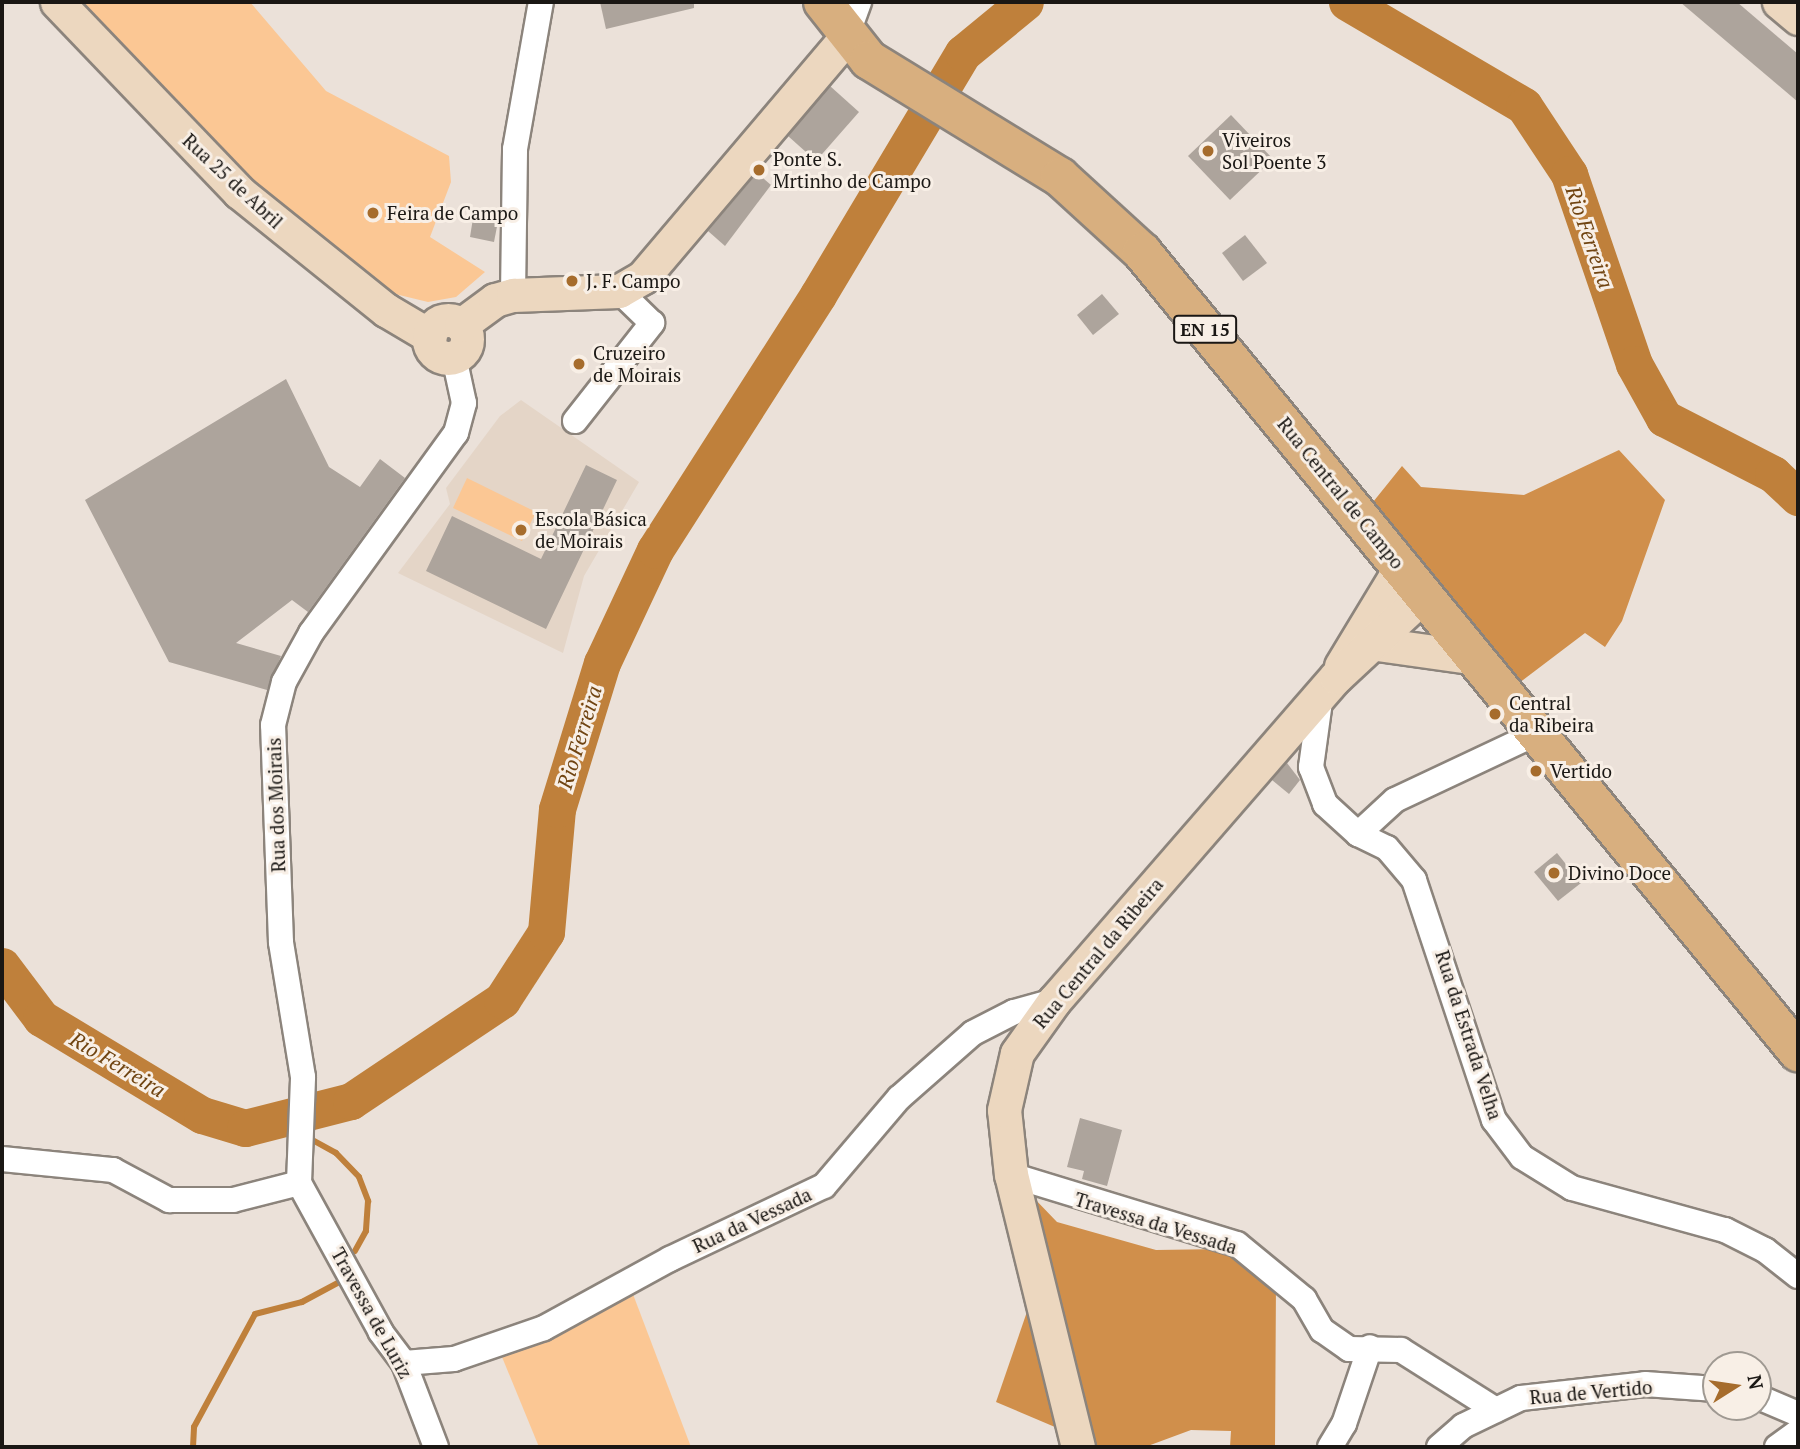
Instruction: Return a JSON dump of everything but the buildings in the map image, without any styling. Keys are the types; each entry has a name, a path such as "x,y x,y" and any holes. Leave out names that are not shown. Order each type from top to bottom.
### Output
{"main road":[{"name":"Rua Central de Campo","path":"823,2 846,38 887,74 979,122 1060,177 1142,252 1413,581 1471,657 1798,1052"}],"street":[{"name":"Rua 25 de Abril","path":"57,2 239,192 386,310 448,339"},
{"path":"513,295 515,149 541,2"},
{"path":"448,339 495,300 513,295 619,291 643,277 846,38 859,2"},
{"path":"1779,2 1798,18"},
{"path":"575,421 652,323 619,291"},
{"name":"Rua dos Moirais","path":"299,1183 297,1156 303,1077 281,942 273,725 284,682 311,633 456,433 464,403 448,339"},
{"name":"Rua Central da Ribeira","path":"1078,1447 1012,1175 1004,1110 1014,1064 1054,1001 1329,685 1377,644 1413,581"},
{"name":"Rua Central da Ribeira","path":"1329,685 1359,629 1413,581"},
{"path":"1377,644 1471,657"},
{"name":"Rua da Estrada Velha","path":"1329,685 1311,767 1325,804 1358,834 1387,848 1414,880 1494,1120 1522,1157 1572,1188 1725,1230 1765,1250 1798,1276"},
{"path":"1358,834 1395,800 1535,734"},
{"name":"Rua da Vessada","path":"404,1363 454,1359 544,1328 670,1259 824,1185 899,1098 973,1033 1014,1013 1054,1001"},
{"path":"2,1159 113,1170 169,1200 233,1200 299,1183"},
{"name":"Travessa da Vessada","path":"1012,1175 1237,1244 1304,1299 1322,1330 1349,1349 1370,1347 1401,1350 1496,1410"},
{"name":"Travessa de Luriz","path":"299,1183 381,1332 404,1363 436,1447"},
{"path":"1330,1447 1344,1424 1370,1347"},
{"name":"Rua de Vertido","path":"1439,1447 1463,1426 1521,1398 1644,1384 1702,1388"},
{"path":"1772,1403 1798,1415"},
{"path":"1777,1447 1798,1432"}],"shaded area":[{"path":"76,2 250,2 326,91 449,156 451,182 430,237 485,272 456,297 428,302 391,293 334,256 280,210"},
{"name":"Escola Básica de Moirais","path":"521,400 639,482 584,576 563,653 398,573 450,504 446,488 500,416"},
{"path":"1619,450 1665,500 1622,621 1605,647 1585,633 1519,683 1369,507 1402,466 1421,487 1524,495"},
{"path":"467,478 536,512 522,541 453,508"},
{"path":"1031,1195 1057,1222 1156,1250 1224,1249 1276,1282 1275,1447 1230,1447 1231,1431 1191,1430 1145,1447 1095,1447"},
{"path":"631,1289 691,1447 539,1447 502,1357"},
{"path":"1031,1300 1062,1430 996,1402"}],"waterway":[{"name":"Rio Ferreira","path":"2,966 41,1018 202,1115 245,1128 351,1101 502,1000 546,932 557,809 602,663 655,550 818,295 963,53 1025,2"},
{"name":"Rio Ferreira","path":"1347,2 1524,106 1569,174 1634,364 1664,418 1773,474 1798,497"},
{"path":"245,1128 296,1135"},
{"path":"307,1137 336,1153 359,1177 368,1201 366,1231 355,1251"},
{"path":"193,1447 194,1427 255,1314 302,1302 337,1283"}],"place":[{"name":"Viveiros Sol Poente 3","path":"1208,151"},
{"name":"Ponte S. Mrtinho de Campo","path":"759,170"},
{"name":"Feira de Campo","path":"373,213"},
{"name":"J. F. Campo","path":"572,281"},
{"name":"Cruzeiro de Moirais","path":"579,364"},
{"name":"Escola Básica de Moirais","path":"521,530"},
{"name":"Central da Ribeira","path":"1495,714"},
{"name":"Vertido","path":"1536,771"},
{"name":"Divino Doce","path":"1554,873"}]}
